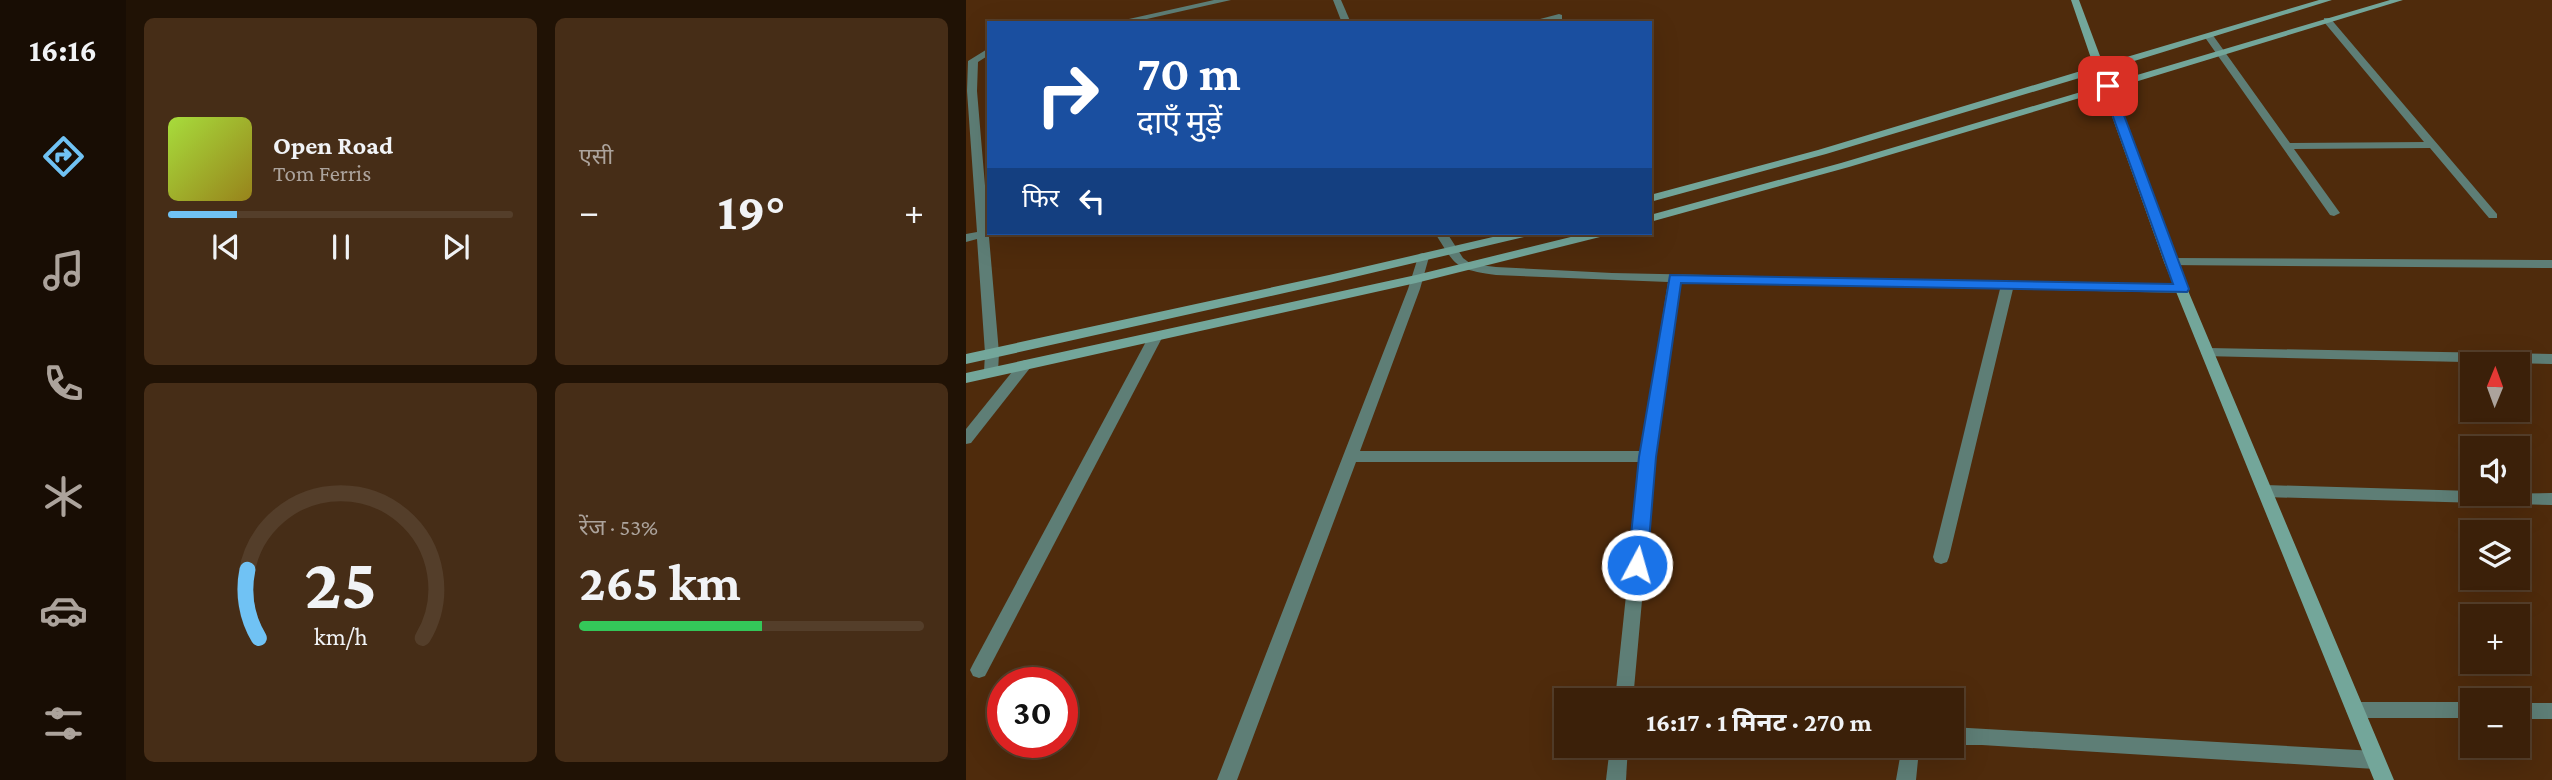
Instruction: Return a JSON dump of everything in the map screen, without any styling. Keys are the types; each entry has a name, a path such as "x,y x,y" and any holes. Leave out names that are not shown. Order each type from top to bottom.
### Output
{"main road":[{"path":"2075,0 2171,262 2384,780"},
{"path":"1652,198 1822,152 2328,0"},
{"path":"1652,218 1844,165 2399,0"},
{"path":"966,359 1516,235"},
{"path":"966,378 1416,279 1592,235"}],"street":[{"path":"1125,21 1227,0"},
{"path":"1337,0 1346,21"},
{"path":"1541,21 1559,18"},
{"path":"2327,20 2493,216"},
{"path":"2209,36 2334,213"},
{"path":"987,52 973,61 969,92 972,174 986,233 992,353 990,372"},
{"path":"2289,146 2431,145"},
{"path":"966,238 986,233"},
{"path":"1442,235 1450,252 1468,267 1496,271 2007,287 2182,289"},
{"path":"1227,780 1423,257"},
{"path":"2171,262 2552,264"},
{"path":"1625,688 1648,457 1675,278"},
{"path":"1941,557 2007,287"},
{"path":"979,670 1156,336"},
{"path":"2208,353 2552,359"},
{"path":"966,439 1025,365"},
{"path":"1350,456 1648,457"},
{"path":"2265,491 2552,499"},
{"path":"2354,710 2460,710"},
{"path":"2530,711 2552,711"},
{"path":"1964,736 2375,760"},
{"path":"1616,780 1618,758"},
{"path":"1906,780 1909,758"}],"route":[{"path":"1637,565 1648,457 1675,278 2182,289 2108,86"}]}
